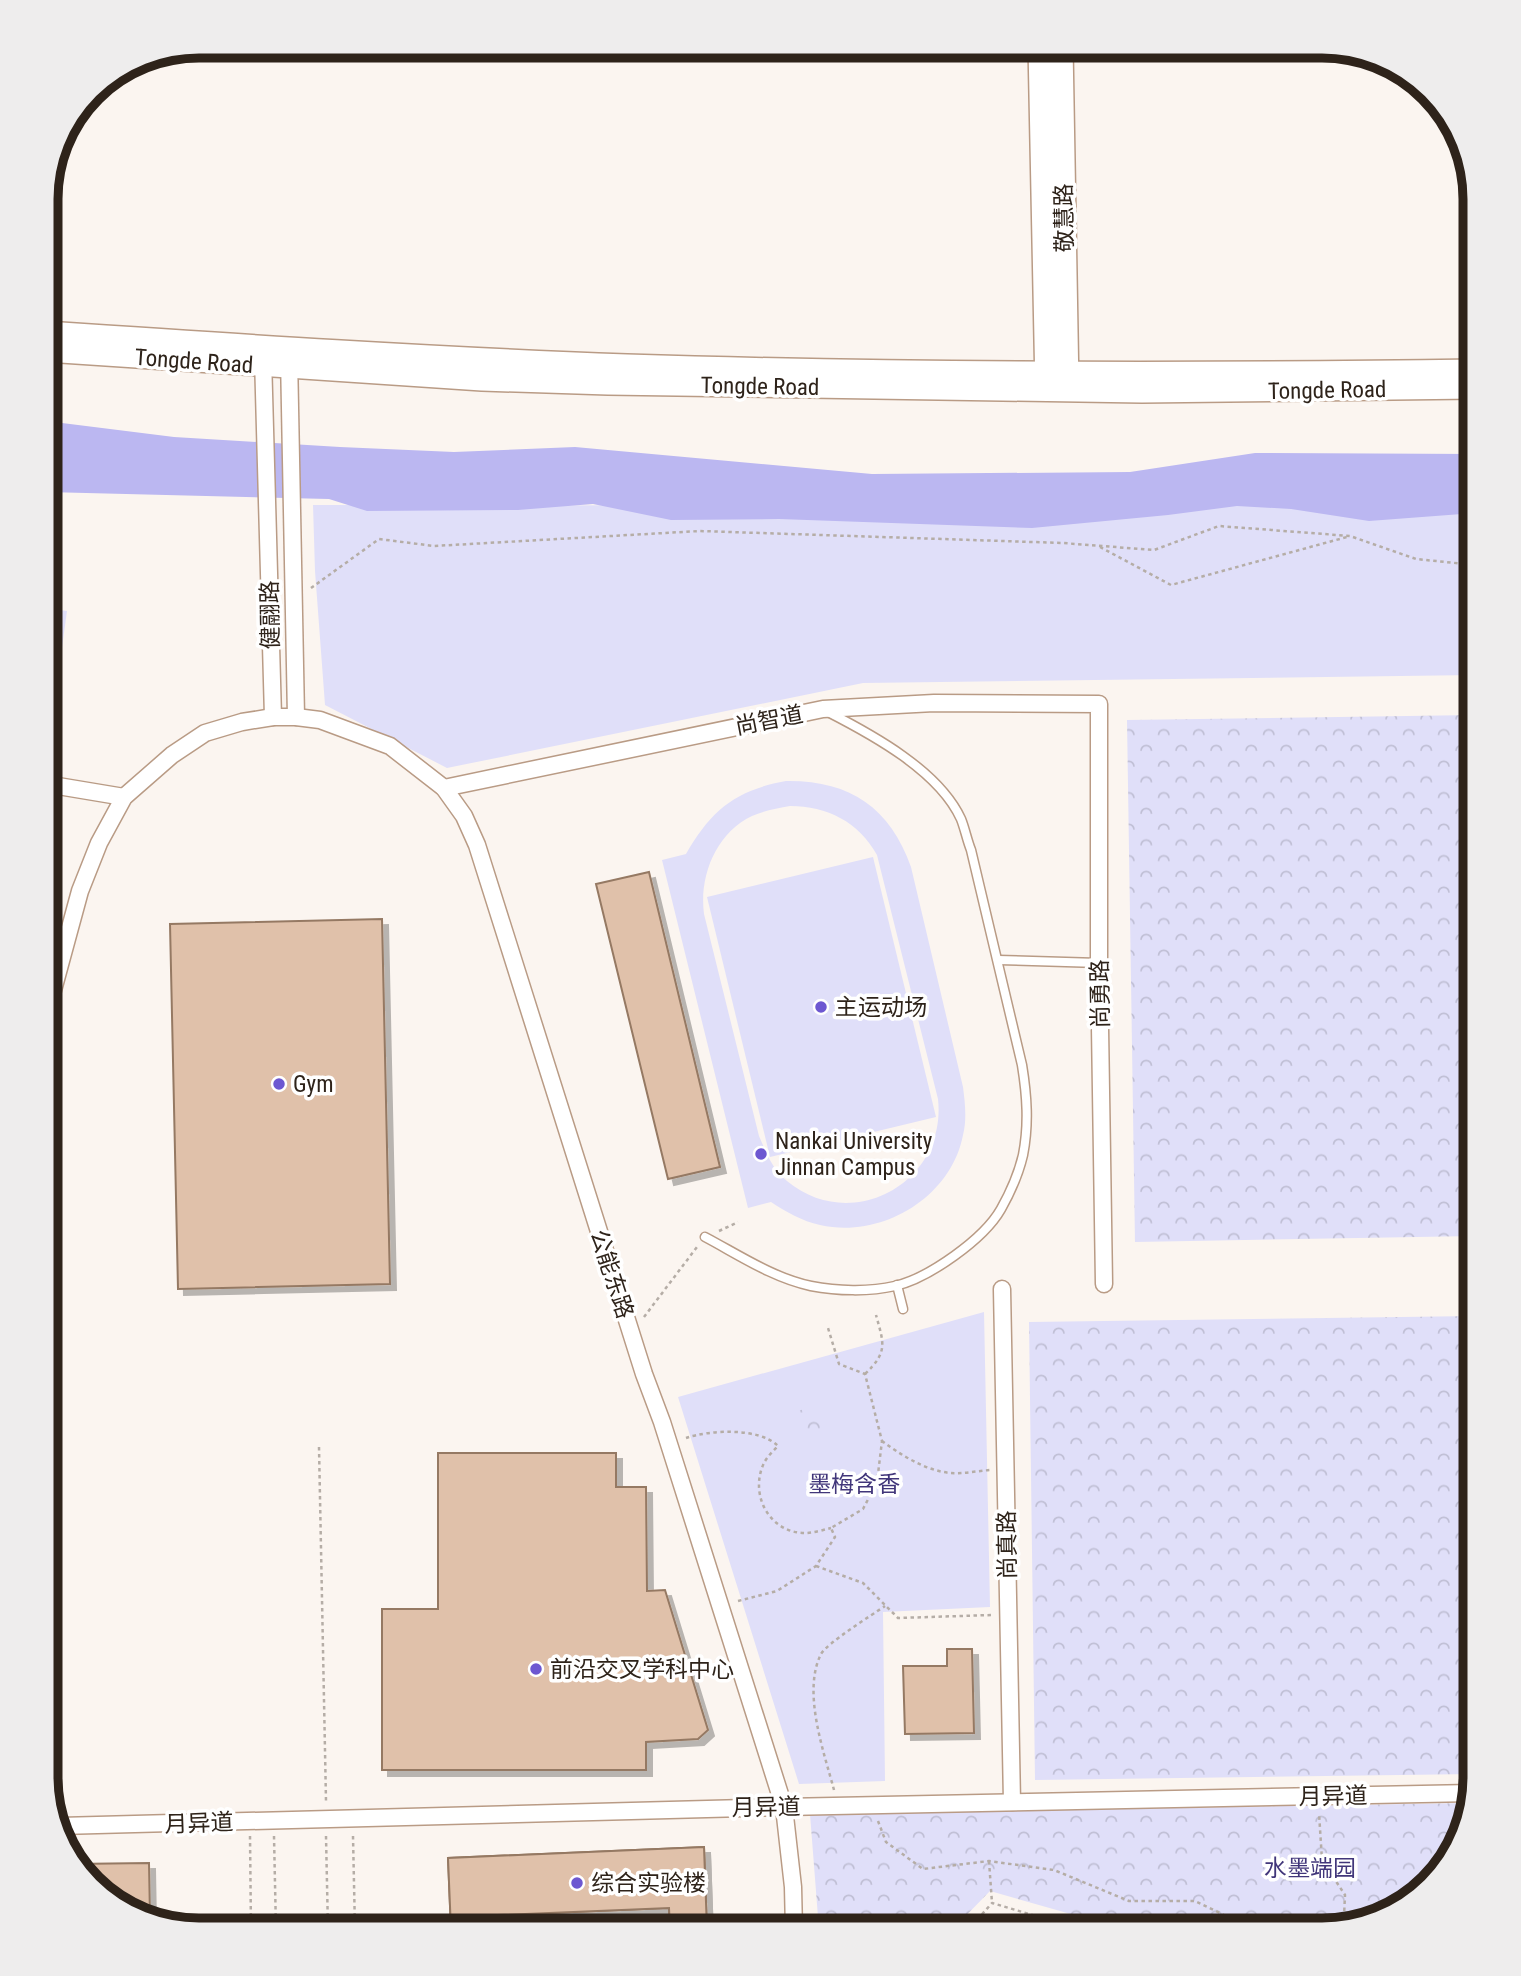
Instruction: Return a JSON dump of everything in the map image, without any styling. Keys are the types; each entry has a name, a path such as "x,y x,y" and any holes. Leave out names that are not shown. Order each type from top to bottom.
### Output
{"main road":[{"name":"敬慧路","path":"1042,58 1057,382"},
{"name":"敬慧路","path":"1057,382 1061,58"},
{"name":"Tongde Road","path":"58,333 289,359 627,366 1057,382 1463,387"},
{"name":"Tongde Road","path":"58,350 263,357"},
{"name":"Tongde Road","path":"1057,382 1463,371"}],"street":[{"name":"健翮路","path":"263,357 273,717"},
{"name":"健翮路","path":"289,359 296,718"},
{"name":"尚智道","path":"444,788 823,709 934,703 1099,704"},
{"name":"尚勇路","path":"1099,704 1099,963 1104,1284"},
{"name":"公能东路","path":"124,797 172,755 205,733 242,722 273,717 296,718 320,720 390,746 444,788 464,816 477,845 784,1807 794,1918"},
{"path":"58,786 124,797 99,843 80,891 58,972"},
{"name":"尚真路","path":"1002,1289 1012,1802"},
{"name":"月异道","path":"66,1826 839,1805 1462,1793"}],"lane":[{"path":"705,1237 779,1276 810,1286 838,1290 897,1285 925,1273 978,1236 1000,1211 1022,1158 1027,1130 1027,1100 1022,1065 998,960 960,817 939,789 887,743 823,709"},
{"path":"998,960 1099,963"},
{"path":"897,1285 902,1309"}],"path":[{"path":"293,601 379,539 433,546 701,531 1096,545 1154,550 1219,526 1350,536 1416,559 1463,564"},
{"path":"1096,545 1171,585 1350,536"},
{"path":"631,1333 705,1237 738,1222"},
{"path":"865,1374 881,1359 884,1342 876,1315"},
{"path":"828,1328 839,1364 865,1374"},
{"path":"669,1443 702,1432 741,1432 772,1440 778,1446 764,1461 758,1481 761,1500 768,1517 785,1530 806,1533 831,1528 863,1509 877,1482 882,1441 865,1374"},
{"path":"882,1441 900,1454 950,1474 1005,1469"},
{"path":"319,1447 328,1918"},
{"path":"720,1606 777,1591 816,1566 835,1537 831,1528"},
{"path":"816,1566 863,1584 898,1618 1009,1615"},
{"path":"839,1805 821,1742 813,1686 822,1652 886,1606"},
{"path":"1318,1796 1322,1860 1345,1895 1344,1916 1340,1917"},
{"path":"872,1805 886,1842 923,1869 989,1861 1054,1870 1129,1901 1195,1901 1230,1918"},
{"path":"353,1818 355,1918"},
{"path":"250,1821 251,1918"},
{"path":"273,1821 276,1918"},
{"path":"979,1918 992,1903 989,1861"},
{"path":"992,1903 1043,1918"}],"green space":[{"path":"1463,504 1463,675 863,683 447,768 325,705 313,505"},
{"path":"58,610 67,611 58,669"},
{"path":"1463,715 1463,1236 1135,1242 1127,720"},
{"name":"主运动场","path":"786,781 809,782 848,792 879,813 891,828 911,867 963,1087 963,1135 956,1158 944,1178 929,1195 910,1209 866,1226 843,1228 820,1225 794,1216 771,1202 748,1208 662,860 686,854 715,814 739,796","holes":["790,806 804,807 841,818 861,833 877,855 938,1099 937,1129 927,1154 911,1176 890,1191 866,1201 839,1203 813,1196 787,1181 770,1160 759,1136 704,914 707,871 720,844 729,833 757,814"]},
{"name":"主运动场","path":"873,857 936,1117 770,1157 707,897"},
{"name":"墨梅含香","path":"984,1312 990,1607 883,1612 885,1781 799,1784 678,1397"},
{"path":"1463,1316 1463,1774 1035,1780 1029,1322"},
{"path":"810,1407 823,1419 821,1433 800,1438 790,1433 786,1415"},
{"name":"水墨端园","path":"1460,1803 1453,1831 1440,1856 1401,1895 1376,1908 1341,1917 1323,1918 1085,1918 990,1891 964,1918 818,1918 810,1814"}],"shaded area":[{"path":"58,422 174,437 340,447 454,452 575,447 872,474 1130,472 1255,453 1463,454 1463,514 1369,521 1291,509 1237,506 1032,528 779,519 671,520 593,504 518,510 367,511 329,499 58,492"}],"building":[{"path":"649,872 720,1167 668,1179 596,884"},
{"name":"Gym","path":"382,919 390,1284 178,1289 170,924"},
{"name":"前沿交叉学科中心","path":"438,1453 616,1453 616,1487 646,1487 647,1591 665,1590 708,1730 698,1739 646,1742 646,1770 382,1770 382,1609 438,1609"},
{"path":"947,1649 972,1649 974,1733 905,1734 903,1666 947,1666"},
{"name":"综合实验楼","path":"704,1847 707,1918 669,1918 669,1908 450,1918 448,1858"},
{"name":"综合实验楼","path":"704,1847 707,1918 669,1918 669,1908 450,1918 448,1858"},
{"path":"149,1863 150,1910 120,1895 88,1864"}],"place":[{"name":"主运动场","path":"821,1007"},
{"name":"Gym","path":"279,1084"},
{"name":"Nankai University Jinnan Campus","path":"761,1154"},
{"name":"前沿交叉学科中心","path":"536,1669"},
{"name":"综合实验楼","path":"577,1883"}]}
